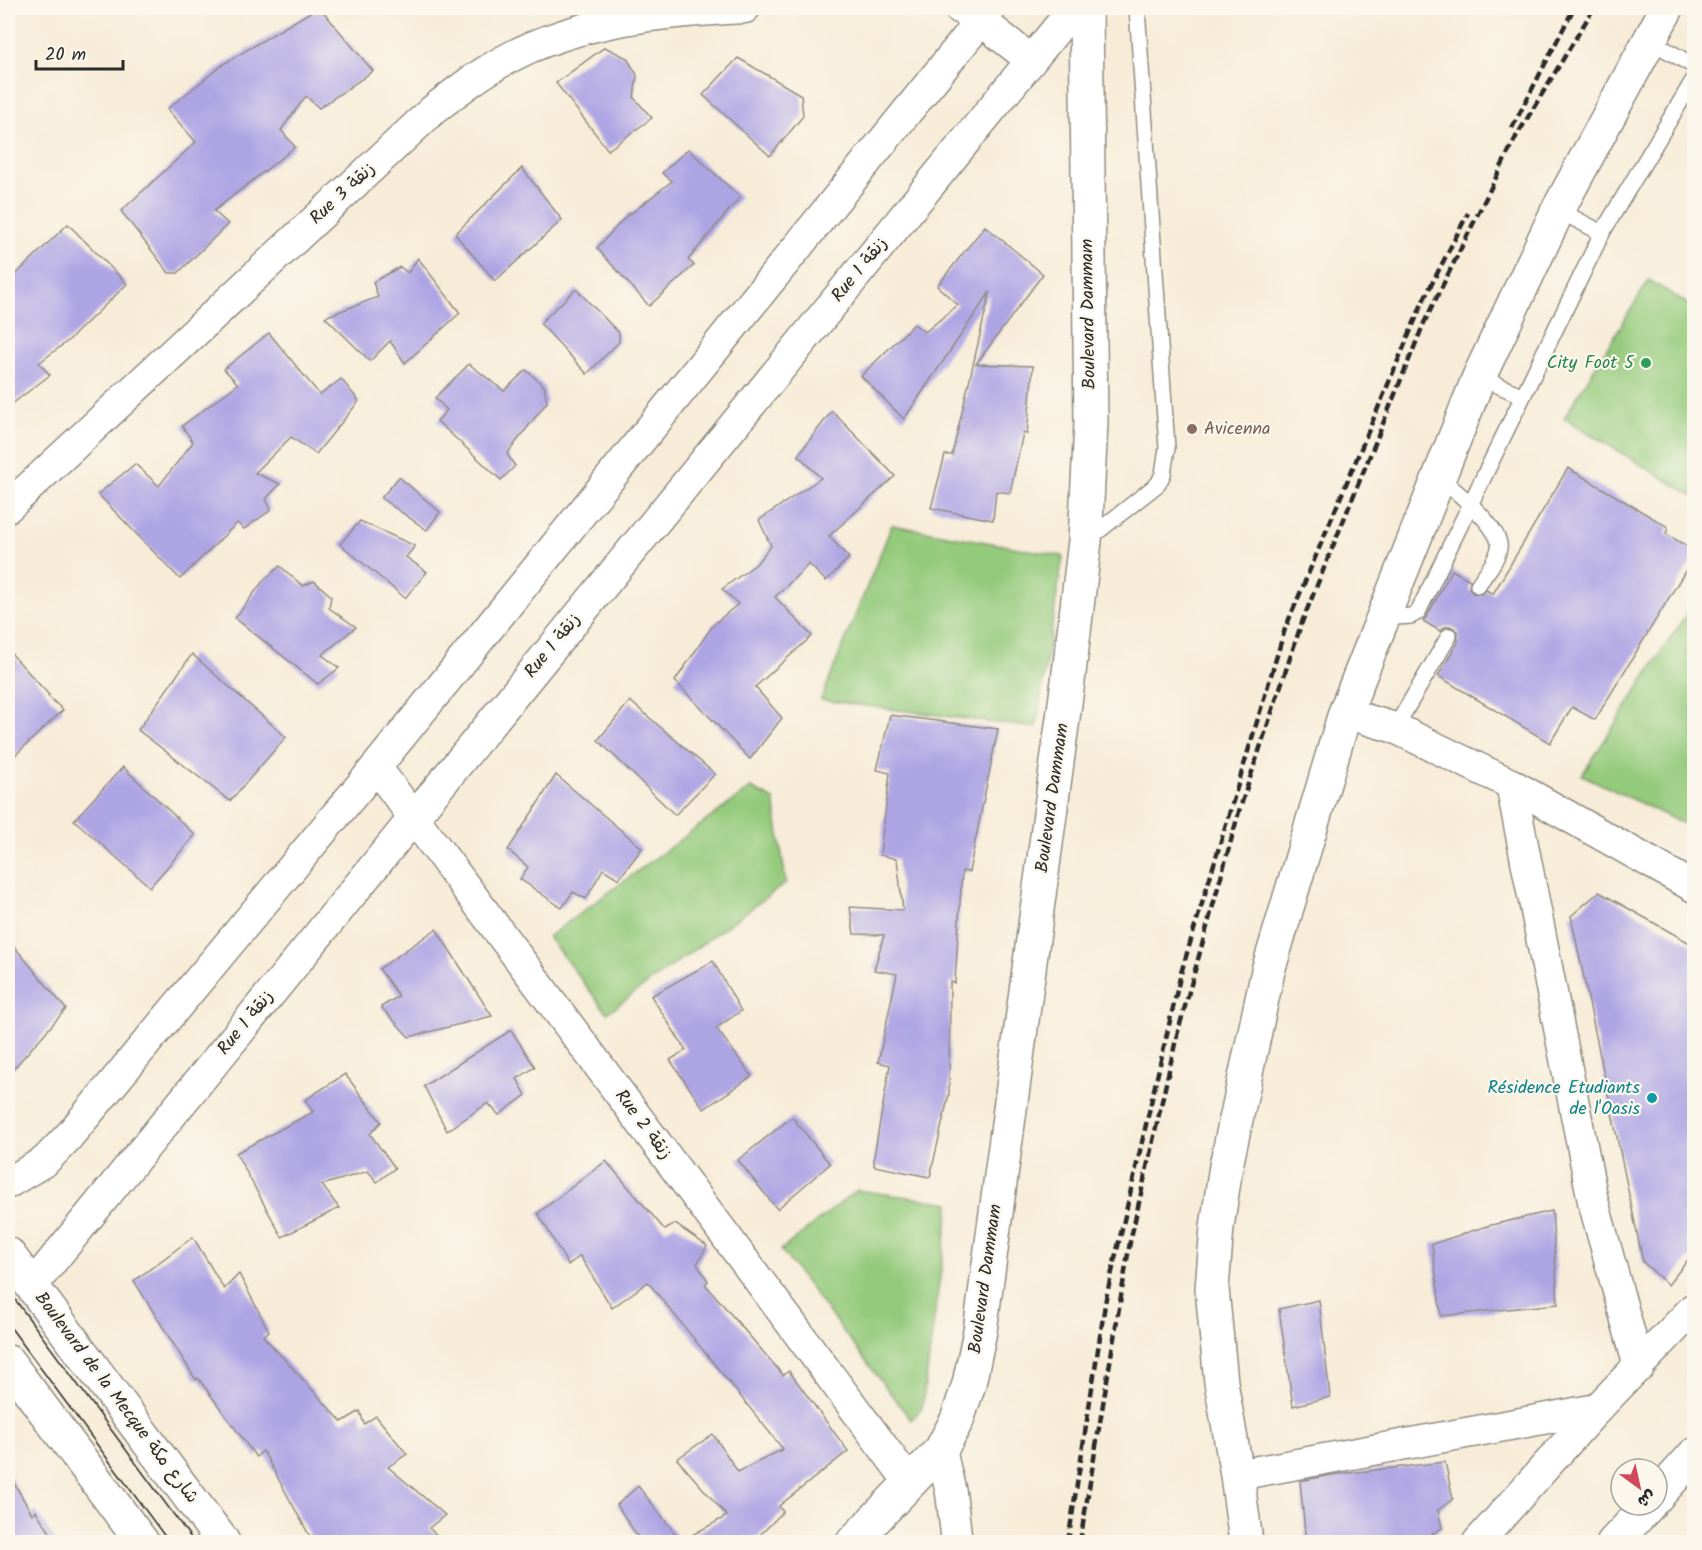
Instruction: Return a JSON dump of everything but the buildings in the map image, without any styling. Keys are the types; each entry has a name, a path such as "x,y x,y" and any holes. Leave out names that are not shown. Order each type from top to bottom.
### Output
{"main road":[{"name":"Boulevard Dammam","path":"853,1542 941,1450 957,1420 969,1384 980,1331 1085,541 1091,423 1086,8"},
{"path":"1246,1542 1221,1382 1212,1289 1226,1166 1268,971 1345,712 1479,377 1558,210 1667,8"},
{"name":"Boulevard de la Mecque شارع مكة","path":"8,1254 223,1542"},
{"path":"8,1362 142,1542"},
{"path":"1669,1483 1695,1455"},
{"path":"1614,1542 1638,1517"}],"street":[{"name":"Rue 3 زنقة","path":"8,507 433,110 472,80 516,54 577,30 691,10 745,8"},
{"name":"Rue 1 زنقة","path":"32,1286 1074,8"},
{"path":"8,1183 45,1161 69,1136 376,767 977,12 1031,60"},
{"path":"1345,712 1395,728 1511,784 1695,887"},
{"name":"Rue 2 زنقة","path":"376,767 910,1483"},
{"path":"1511,784 1593,1201 1639,1367"},
{"path":"1478,1542 1597,1409 1695,1308"},
{"path":"1237,1475 1597,1409"},
{"path":"941,1450 951,1493 957,1542"}],"lane":[{"path":"1085,541 1158,484 1163,474 1167,448 1137,8"},
{"path":"1649,40 1695,66"},
{"path":"1382,618 1411,616 1418,612 1602,233 1695,80"},
{"path":"1558,210 1602,233"},
{"path":"1479,377 1523,396"},
{"path":"1439,478 1471,503 1497,536 1500,546 1497,555 1478,585"},
{"path":"1395,728 1449,636"}],"green space":[{"name":"City Foot 5","path":"1649,280 1694,308 1694,497 1564,418"},
{"path":"892,525 1063,556 1036,728 821,700"},
{"path":"1694,602 1694,829 1582,775"},
{"path":"751,788 774,800 786,883 607,1013 548,937"},
{"path":"857,1190 950,1203 922,1408 911,1420 781,1250"}],"tram line":[{"path":"8,1290 194,1542"},
{"path":"8,1324 169,1542"}],"railway":[{"path":"1512,128 1574,8"},
{"path":"1080,1542 1130,1242 1177,1035 1240,808 1302,622 1424,323 1516,137 1594,8"},
{"path":"1068,1542 1106,1298 1181,973 1285,629 1424,299 1468,213"}],"place":[{"name":"City Foot 5","path":"1646,363"},
{"name":"Avicenna","path":"1192,429"},
{"name":"Résidence Etudiants de l'Oasis","path":"1652,1098"}]}
